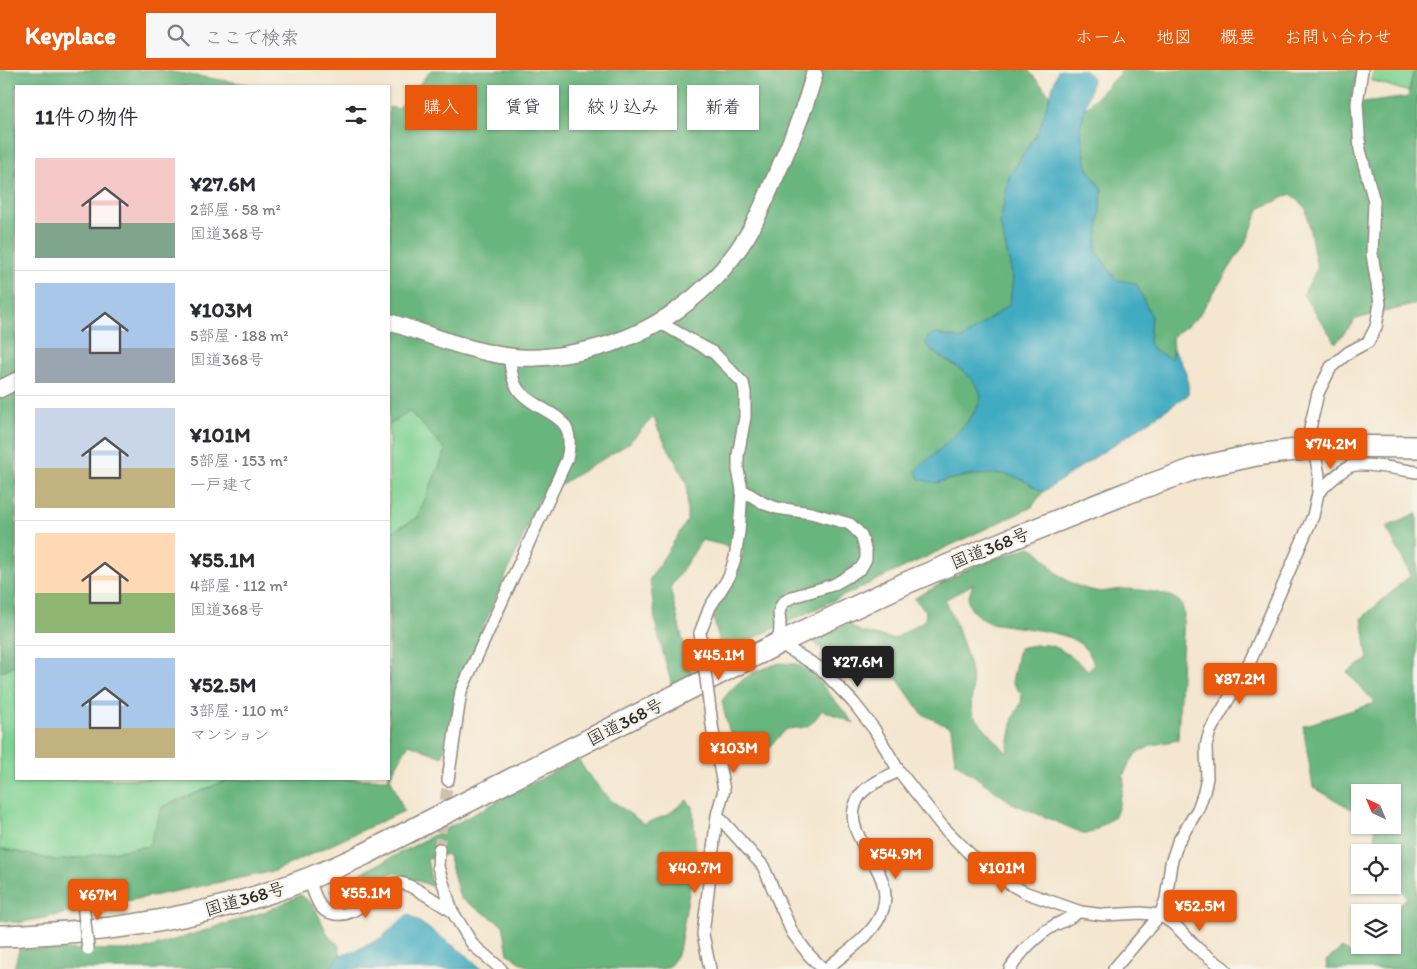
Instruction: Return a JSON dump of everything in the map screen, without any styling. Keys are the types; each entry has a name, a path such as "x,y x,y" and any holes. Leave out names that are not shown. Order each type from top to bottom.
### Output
{"highway":[{"name":"国道368号","path":"1,940 136,926 222,908 309,880 365,854 779,643 906,583 1127,493 1197,468 1256,455 1329,446 1417,446"}],"street":[{"path":"1114,969 1160,915 1166,899 1171,863 1178,842 1198,809 1204,792 1207,778 1206,746 1210,731 1249,664 1268,624 1280,590 1313,516 1318,493 1318,474 1310,428 1318,393 1331,367 1349,352 1368,342 1376,327 1380,303 1372,254 1374,200 1360,150 1357,103 1362,70"},
{"path":"390,322 482,352 509,356 556,356 600,347 626,338 659,322 675,312 706,286 721,271 747,236 799,122 814,72"},
{"path":"659,322 714,353 743,383 746,410 738,455 738,470 742,490 739,532 733,567 725,586 705,616 700,633 713,732 724,790 717,815 703,934 710,969"},
{"path":"448,780 461,691 567,459 570,445 570,437 562,420 528,398 516,387 509,356"},
{"path":"0,389 15,382"},
{"path":"1318,493 1330,481 1352,465 1389,467 1417,472"},
{"path":"742,490 765,504 811,513 850,524 862,535 866,559 861,568 833,585 792,597 784,602 779,613 779,643 820,668 853,702 874,729 899,770 942,826 982,864 1024,892 1078,912 1104,915 1141,913 1160,915 1176,926 1198,949 1225,969"},
{"path":"717,815 764,866 792,932 809,955 824,969 870,932 883,909 886,894 883,879 860,841 854,823 854,809 860,794 879,780 899,770"},
{"path":"439,849 438,867 452,911 473,945 501,969"},
{"path":"309,880 319,904 326,912 338,915 346,915 355,911 383,888 397,883 405,883 452,911"},
{"path":"82,895 88,950"},
{"path":"1010,969 1020,954 1038,938 1053,926 1073,917 1078,912"}],"green space":[{"path":"0,70 159,70 253,85 15,85 15,665 0,672"},
{"path":"431,70 1028,70 1050,95 1040,128 1009,177 1000,223 1013,278 1010,304 962,339 935,334 931,351 958,367 970,377 979,389 980,398 976,409 957,433 916,471 935,483 978,474 1010,475 1023,479 1043,492 1032,507 722,653 713,616 733,579 744,550 702,540 670,588 692,677 672,686 656,626 650,579 687,521 687,483 657,427 654,416 628,444 541,496 461,677 442,757 409,744 390,777 390,532 417,518 446,450 409,411 390,424 390,107 398,109 405,101 405,130 477,130 477,85 418,85"},
{"path":"1123,70 1360,70 1349,105 1408,97 1414,70 1417,70 1417,304 1356,319 1336,343 1303,295 1317,269 1306,209 1291,194 1259,209 1247,241 1197,318 1172,337 1172,360 1154,350 1149,343 1151,316 1116,280 1095,251 1102,190 1087,167 1080,128 1085,109"},
{"path":"1374,70 1404,70 1413,73 1409,92 1371,80"},
{"path":"409,411 446,450 417,518 390,532 390,424"},
{"path":"1417,514 1417,969 1327,969 1326,961 1342,948 1355,956 1357,954 1401,954 1401,904 1407,897 1401,888 1401,844 1377,844 1375,834 1401,834 1401,784 1351,784 1351,809 1313,787 1303,726 1375,703 1347,672 1368,660 1362,618 1411,575 1386,527"},
{"path":"1030,547 1039,553 1061,576 1082,587 1099,591 1124,589 1153,592 1169,596 1181,604 1184,613 1178,740 1152,745 1136,754 1123,776 1124,782 1118,809 1114,817 1093,832 1085,834 1012,803 955,762 951,728 922,714 898,680 883,671 852,681 813,641 848,623 861,632 894,639 925,620 926,611 914,599 978,564","holes":["973,584 968,598 970,608 983,619 990,623 1047,632 1070,638 1087,651 1094,665 1088,670 1064,651 1050,645 1019,648 1012,682 1022,695 1021,703 1013,718 1007,753 973,715 971,706 972,684 968,659 962,639 945,600"]},
{"path":"779,663 796,664 811,672 854,723 822,710 808,726 787,729 765,751 746,753 732,736 722,701 740,681"},
{"path":"15,665 15,780 228,780 162,807 149,846 58,861 0,848 0,672"},
{"path":"578,759 587,773 611,800 644,824 667,815 687,800 693,808 696,852 679,951 670,966 662,969 531,969 508,954 503,925 460,898 448,854 427,859 432,886 393,872 342,906 330,890"},
{"path":"390,777 404,811 275,871 19,923 0,920 0,848 58,861 149,846 162,807 228,780 390,780"},
{"path":"301,895 314,906 329,937 338,944 341,955 328,969 14,969 19,949 142,950 267,911"}],"water":[{"path":"1058,70 1084,70 1093,78 1080,128 1087,167 1102,190 1096,251 1116,280 1136,283 1151,316 1149,343 1154,350 1171,359 1173,349 1185,371 1188,382 1188,395 1043,492 1021,479 1004,474 969,475 935,483 919,479 916,470 965,425 979,405 981,396 977,386 969,376 934,352 926,344 928,336 935,334 962,339 1010,304 1013,278 1000,223 1009,177 1040,128"},
{"path":"408,914 465,954 482,969 328,969 341,955 364,947 381,938"}],"tunnel":[{"path":"439,849 448,780"}]}
